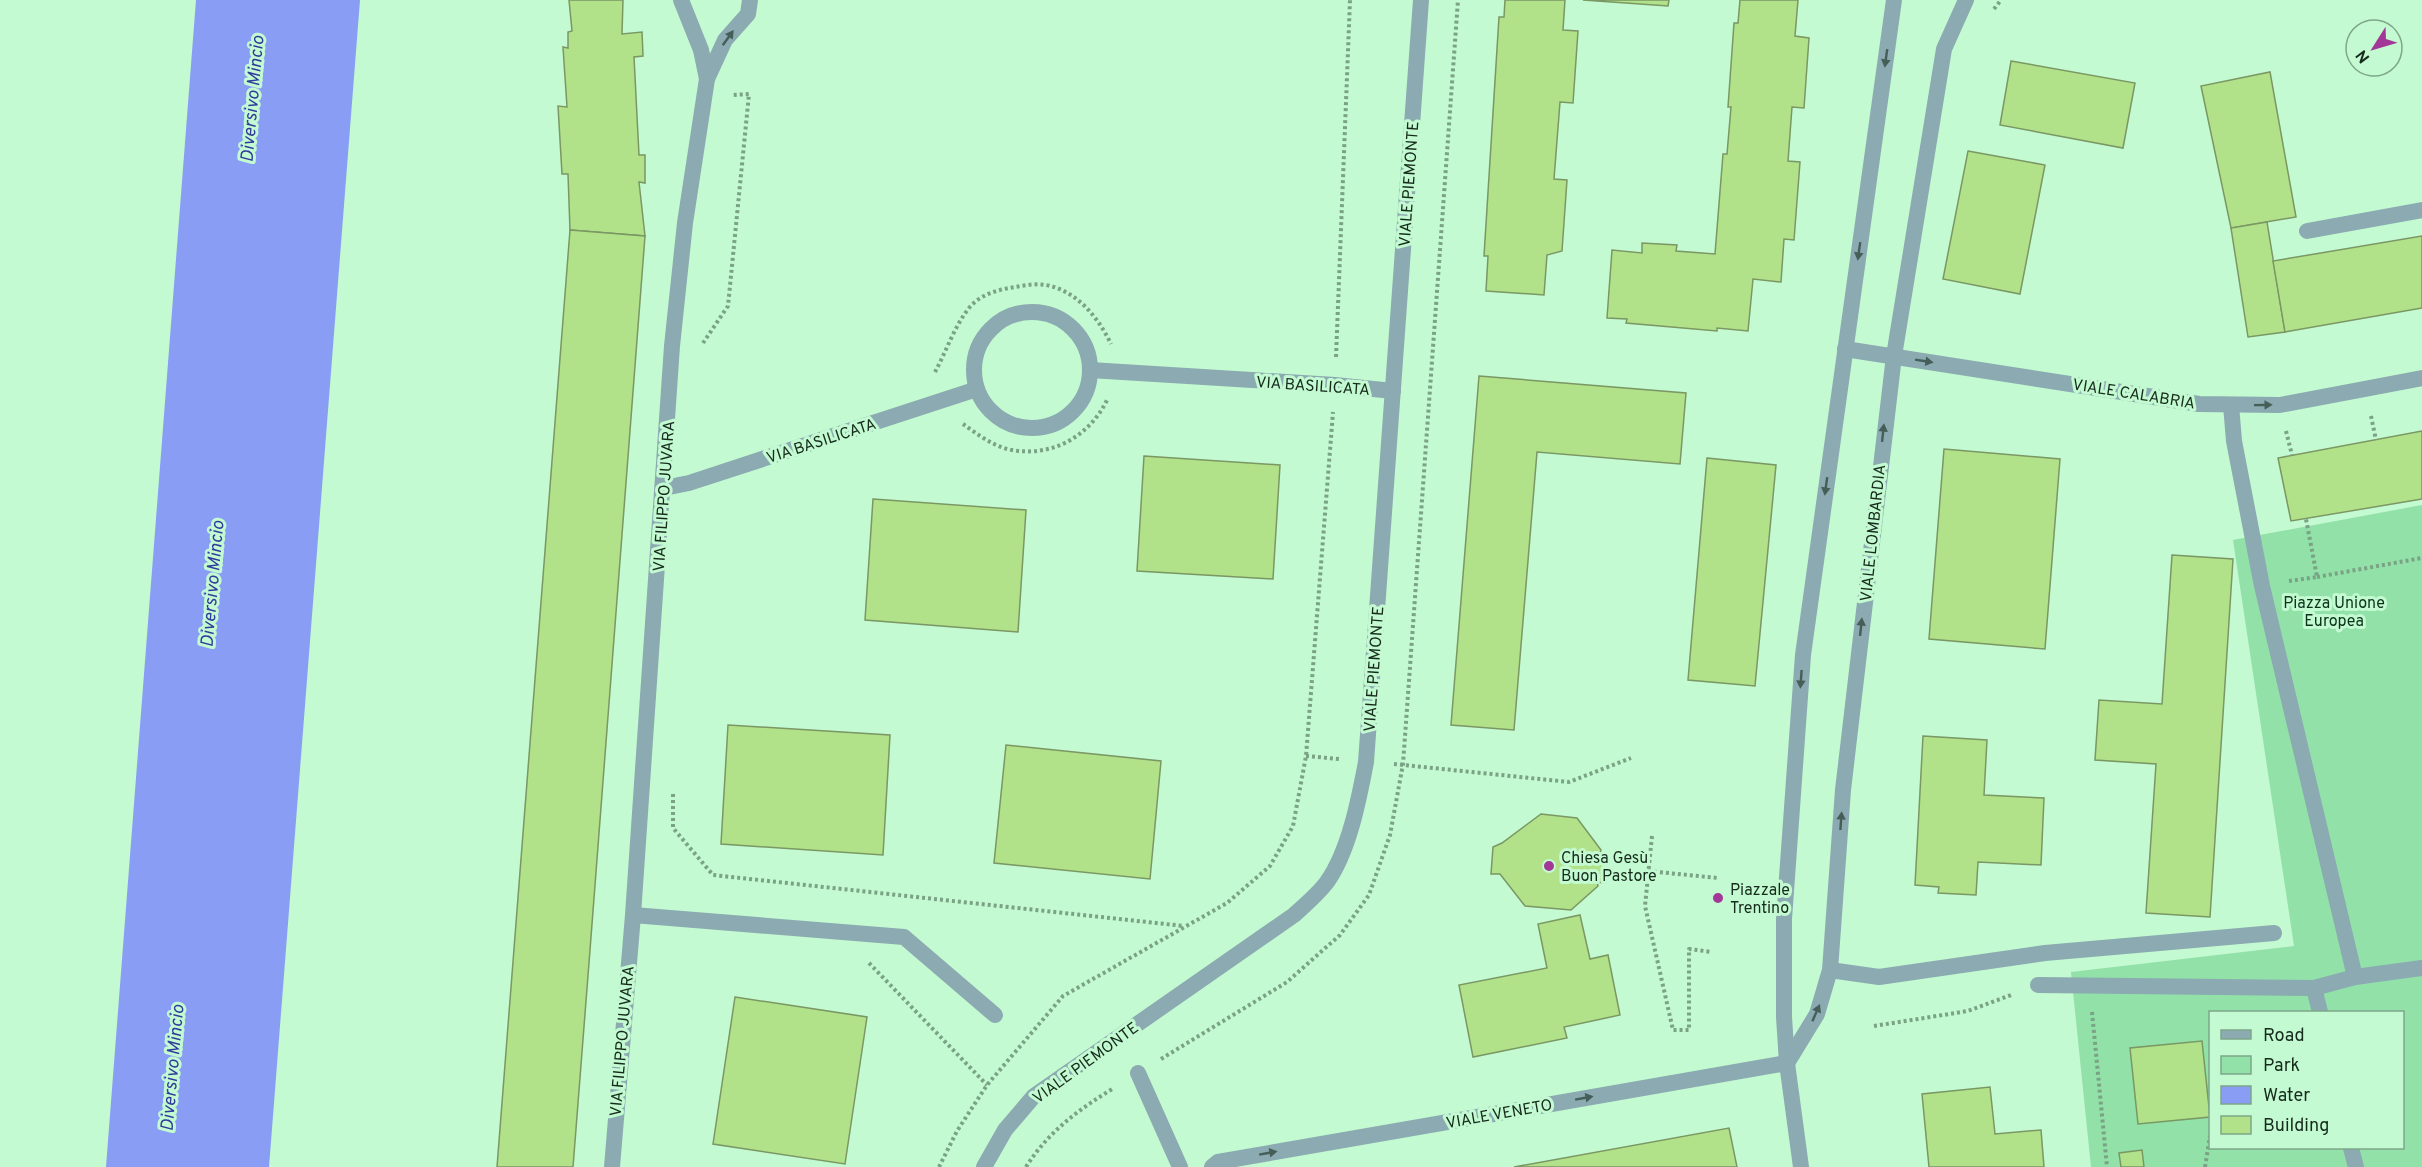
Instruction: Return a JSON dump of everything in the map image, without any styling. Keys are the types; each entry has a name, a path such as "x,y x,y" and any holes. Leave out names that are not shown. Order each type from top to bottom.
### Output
{"street":[{"name":"VIA FILIPPO JUVARA","path":"681,0 701,50 707,79"},
{"name":"VIA FILIPPO JUVARA","path":"612,1167 633,915 672,346 683,246 707,79 725,40 748,14 750,0"},
{"name":"VIALE PIEMONTE","path":"984,1167 1005,1130 1034,1096 1294,915 1327,881 1341,854 1357,805 1366,762 1421,0"},
{"path":"1801,1167 1787,1063 1784,1017 1784,919 1803,655 1894,0"},
{"name":"VIALE LOMBARDIA","path":"1787,1063 1817,1014 1830,970 1844,779 1894,356 1944,49 1966,0"},
{"path":"2307,231 2422,210"},
{"path":"1044,313 1066,323 1082,341 1087,352 1090,370 1087,388 1079,404 1066,417 1044,426 1020,426 1003,420 989,409 977,389 974,364 982,341 997,323 1020,314 1044,313"},
{"name":"VIALE CALABRIA","path":"1845,349 2199,404 2280,405 2422,378"},
{"name":"VIA BASILICATA","path":"1090,370 1335,385 1393,391"},
{"name":"VIA BASILICATA","path":"664,488 689,483 977,389"},
{"path":"2231,405 2234,441 2262,586 2355,977"},
{"path":"633,915 904,937 995,1015"},
{"path":"1830,970 1879,977 2045,953 2274,933"},
{"path":"2038,985 2314,988 2355,977 2422,968"},
{"path":"2314,988 2320,1011"},
{"name":"VIALE VENETO","path":"1212,1167 1218,1162 1787,1063"},
{"path":"1138,1073 1180,1167"},
{"path":"2351,1149 2356,1167"}],"path":[{"path":"939,1167 957,1131 987,1085 1063,996 1227,903 1270,866 1293,826 1306,756 1335,385 1350,0"},
{"path":"1988,19 2001,0"},
{"path":"700,348 728,306 749,94 725,96"},
{"path":"931,380 950,340 970,307 989,292 1029,285 1046,285 1068,294 1087,307 1099,320 1114,350"},
{"path":"956,419 984,439 1010,450 1056,449 1077,436 1101,413 1109,396"},
{"path":"2370,413 2376,440"},
{"path":"2285,428 2292,455"},
{"path":"2306,519 2317,577"},
{"path":"2262,586 2422,558"},
{"path":"1366,762 1569,782 1631,758"},
{"path":"673,793 674,828 713,875 1184,926"},
{"path":"1652,836 1645,906 1673,1030 1689,1030 1689,949 1712,952"},
{"path":"1648,871 1718,878"},
{"path":"865,959 987,1085"},
{"path":"1874,1026 1968,1011 2038,985"},
{"path":"2090,986 2107,1167"},
{"path":"2205,1167 2209,1146"}],"green space":[{"name":"Piazza Unione Europea","path":"2422,505 2422,1167 2091,1167 2071,972 2294,946 2233,540"}],"water":[{"name":"Diversivo Mincio","path":"196,0 360,0 269,1167 106,1167"}],"building":[{"path":"569,0 623,0 622,34 642,32 643,56 634,57 639,155 645,155 645,183 639,182 645,236 570,230 568,174 562,174 558,106 567,107 563,47 568,48 568,32 572,31"},
{"path":"1505,0 1565,0 1563,30 1578,31 1573,103 1560,102 1554,179 1567,180 1562,251 1547,255 1544,295 1486,291 1488,256 1484,256 1499,17 1504,17"},
{"path":"1583,0 1669,0 1668,6"},
{"path":"1740,0 1798,0 1795,36 1809,38 1804,108 1792,107 1788,161 1800,162 1794,240 1784,239 1781,282 1753,279 1748,331 1717,328 1717,331 1626,323 1627,319 1607,318 1612,250 1642,253 1642,243 1677,245 1676,251 1715,254 1723,154 1727,154 1731,107 1728,107 1734,23 1738,23"},
{"path":"2011,61 2135,83 2123,148 2000,125"},
{"path":"2270,72 2296,217 2231,228 2201,86"},
{"path":"1968,151 2045,165 2020,294 1943,279"},
{"path":"2267,222 2285,332 2248,337 2231,228"},
{"path":"570,230 645,236 590,950 573,1167 497,1167"},
{"path":"2422,236 2422,308 2285,332 2273,261"},
{"path":"1479,376 1686,393 1680,464 1537,452 1514,730 1451,725"},
{"path":"2422,431 2422,499 2291,521 2278,458"},
{"path":"1944,449 2060,459 2045,649 1929,639"},
{"path":"1144,456 1280,465 1273,579 1137,571"},
{"path":"1707,458 1776,465 1755,686 1688,680"},
{"path":"873,499 1026,510 1018,632 865,620"},
{"path":"2172,555 2233,559 2210,917 2146,913 2156,764 2095,760 2099,700 2162,704"},
{"path":"728,725 890,735 883,855 721,844"},
{"path":"1923,736 1987,740 1984,795 2044,798 2041,865 1978,862 1976,895 1938,893 1939,887 1915,885"},
{"path":"1006,745 1161,761 1150,879 994,863"},
{"name":"Chiesa Gesù Buon Pastore","path":"1541,814 1577,818 1601,850 1600,856 1606,858 1604,883 1597,882 1598,886 1571,910 1525,906 1500,874 1491,874 1493,847 1502,843"},
{"path":"1580,915 1590,959 1608,955 1620,1015 1564,1027 1567,1038 1473,1057 1459,985 1547,968 1538,924"},
{"path":"735,997 867,1017 845,1164 713,1144"},
{"path":"2202,1041 2209,1117 2138,1124 2130,1048"},
{"path":"1990,1087 1995,1134 2041,1130 2044,1167 1929,1167 1922,1094"},
{"path":"1729,1128 1737,1167 1514,1167"},
{"path":"2142,1150 2144,1167 2121,1167 2119,1153"}],"place":[{"name":"Chiesa Gesù Buon Pastore","path":"1549,866"},
{"name":"Piazzale Trentino","path":"1718,898"}]}
